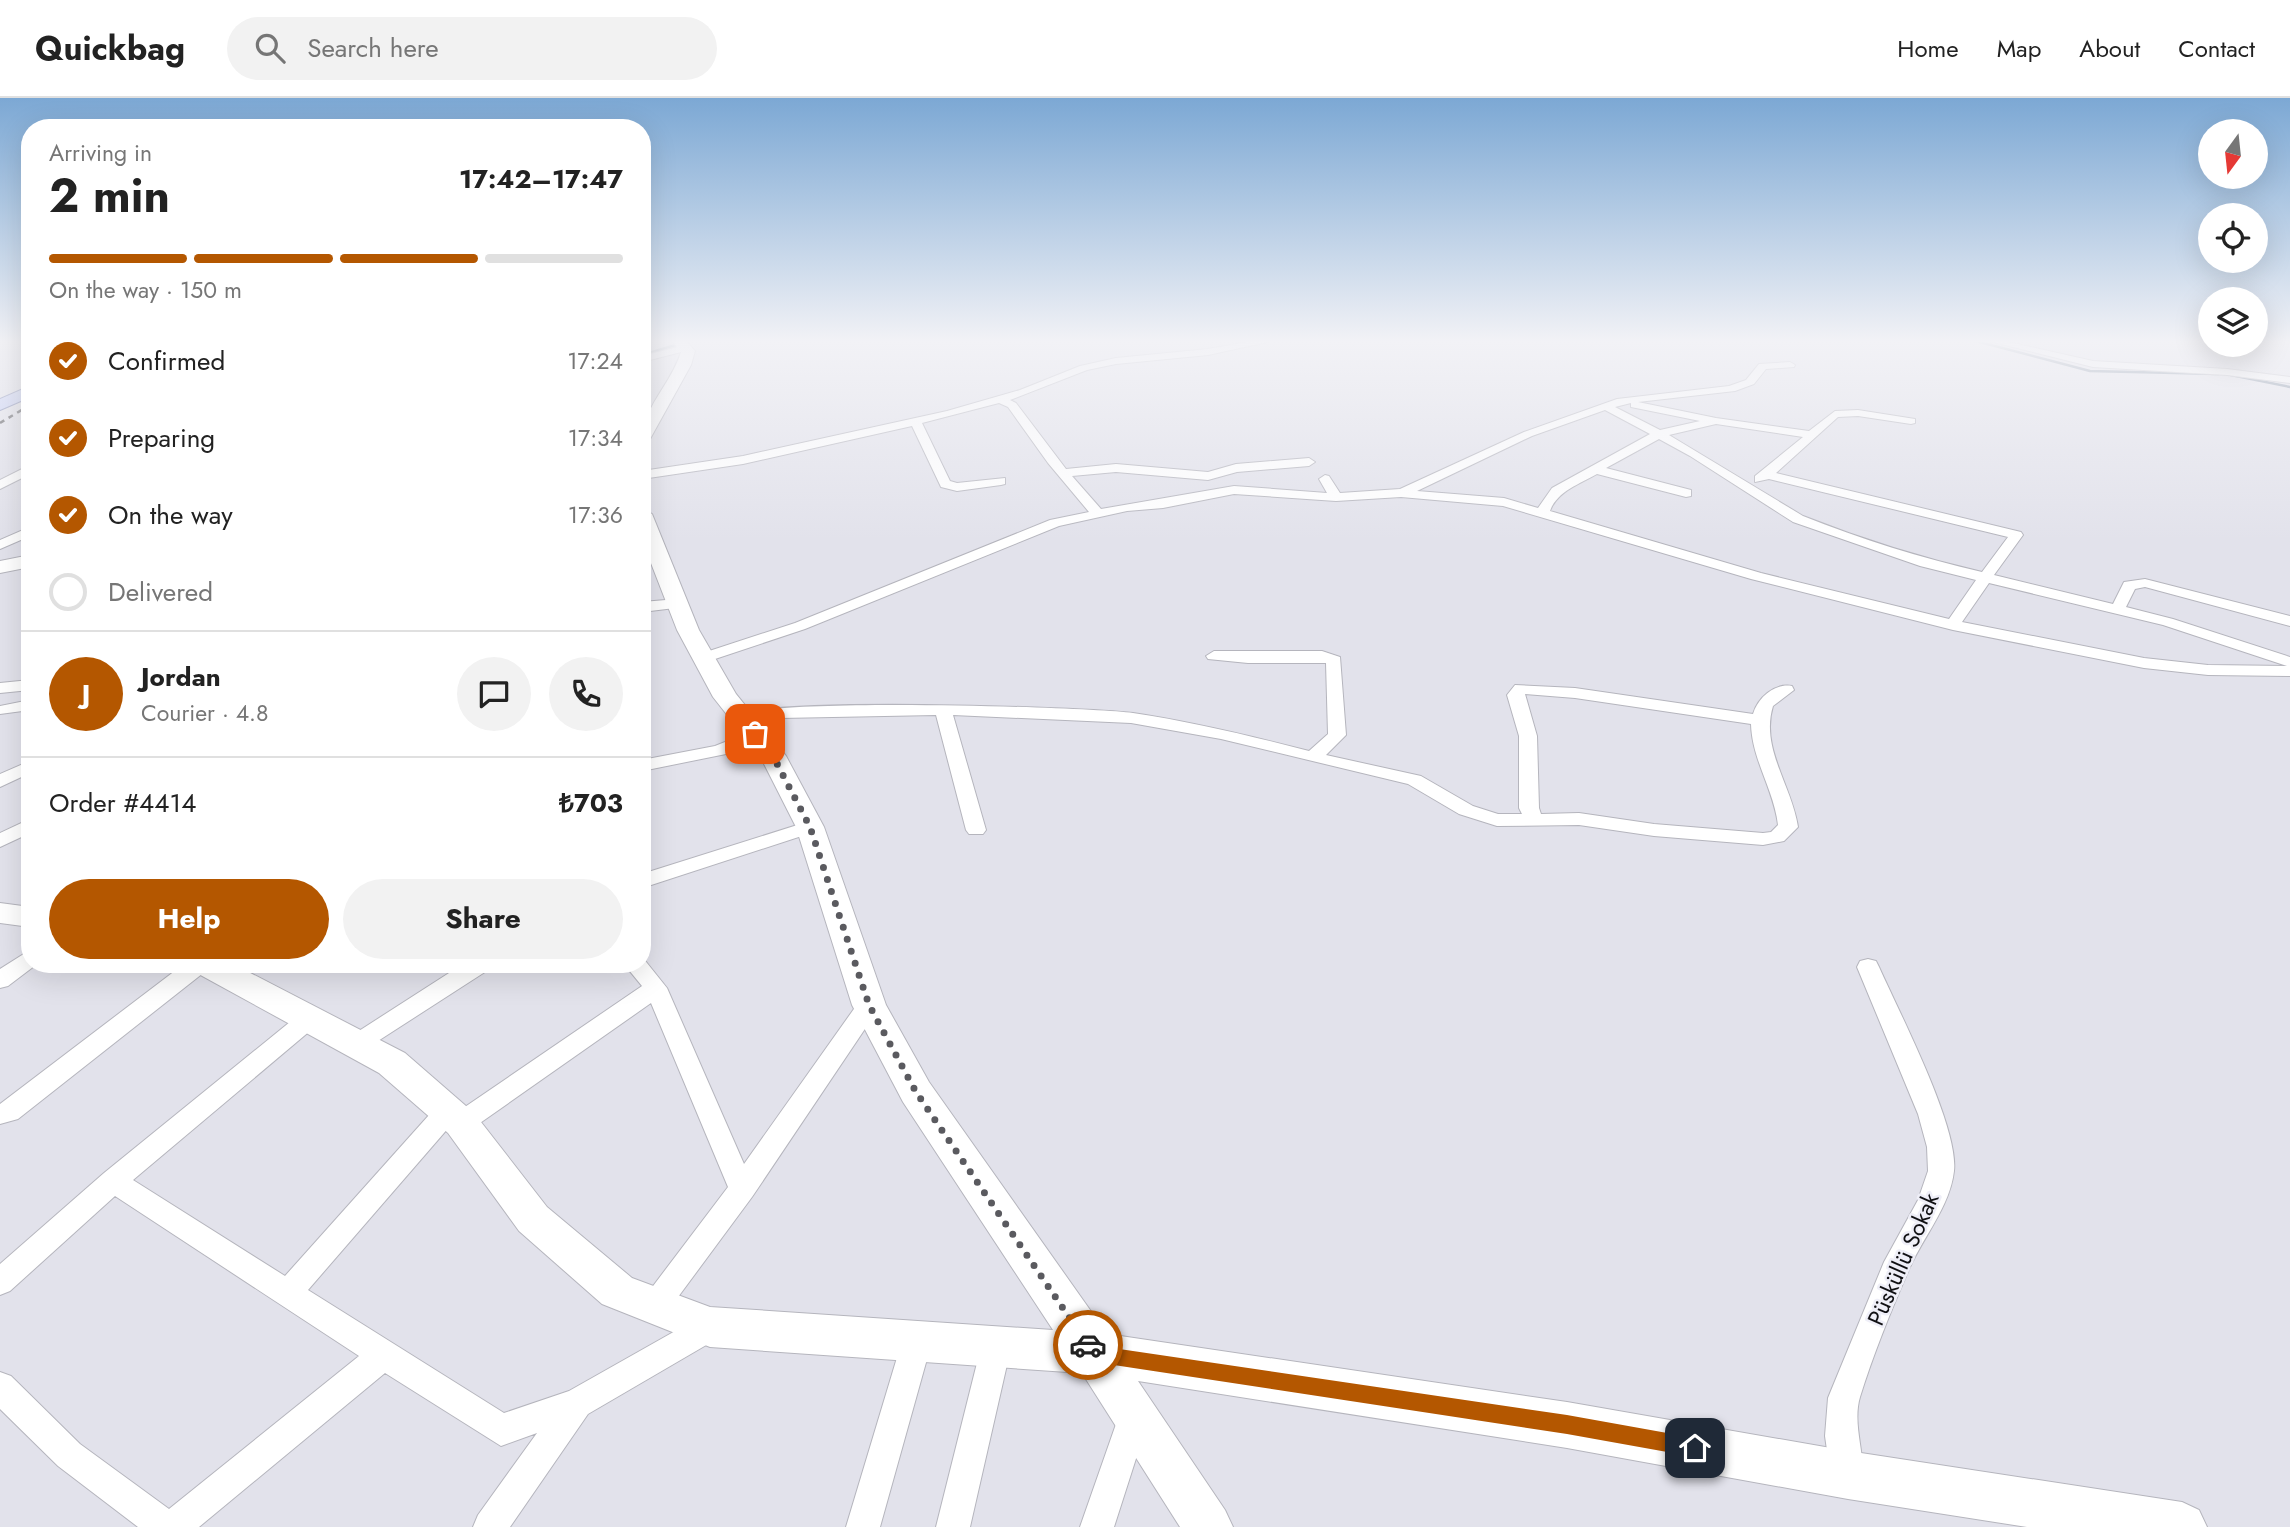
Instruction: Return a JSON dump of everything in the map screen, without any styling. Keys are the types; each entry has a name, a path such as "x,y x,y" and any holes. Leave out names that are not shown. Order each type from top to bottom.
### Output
{"street":[{"path":"651,423 660,407"},
{"path":"651,474 743,460 970,407"},
{"path":"1013,407 1097,513"},
{"path":"1402,493 1528,433 1607,407 1746,484 1798,519 1902,556 2168,622 2290,662"},
{"path":"1648,407 1716,421 1813,435"},
{"path":"1746,484 1768,475 1838,413 1858,413 1911,421"},
{"path":"915,421 946,484 957,487 1000,481"},
{"path":"1542,513 1552,496 1594,469 1659,434 1716,421"},
{"path":"703,658 800,626 1031,531 1221,482 1236,468 1309,462"},
{"path":"1063,473 1116,468 1199,476 1257,492 1336,497 1402,493 1504,502 1756,576 1953,625 2144,663 2208,670 2290,671"},
{"path":"1594,469 1686,493"},
{"path":"0,485 21,474"},
{"path":"1768,475 2016,535 1987,579 1969,598 1953,625"},
{"path":"1325,479 1336,497"},
{"path":"0,545 21,535"},
{"path":"651,544 703,658 725,697 773,756 810,827 869,1005 916,1092 1094,1353 1208,1527"},
{"path":"0,567 21,563"},
{"path":"2118,609 2129,585 2145,583 2290,621"},
{"path":"651,606 678,604"},
{"path":"1214,656 1322,656 1334,660 1337,735 1314,756"},
{"path":"0,688 21,686"},
{"path":"1534,819 1529,808 1528,736 1515,695 1521,689 1568,692 1760,720"},
{"path":"651,763 719,750 749,726 781,713 978,709 1130,718 1221,734 1414,780 1466,810 1488,818 1514,821 1579,819 1654,830 1755,839 1777,837 1786,831 1788,822 1782,796 1765,751 1760,720 1763,707 1769,700 1786,690"},
{"path":"4,710 21,707"},
{"path":"943,710 976,830"},
{"path":"0,781 21,770"},
{"path":"651,878 810,827"},
{"path":"0,841 21,830"},
{"path":"0,913 21,916"},
{"path":"0,980 21,965"},
{"name":"Püsküllü Sokak","path":"1848,1475 1841,1447 1839,1420 1844,1398 1898,1262 1931,1203 1941,1171 1940,1147 1931,1114 1868,967"},
{"path":"0,1114 9,1112 187,973"},
{"path":"223,973 392,1063 454,1117 533,1219 617,1291 710,1327 1094,1353 1567,1425 1848,1475 2182,1527"},
{"path":"356,1044 466,973"},
{"path":"643,973 656,988 742,1189"},
{"path":"288,1293 454,1117 656,988"},
{"path":"654,1307 742,1189 869,1005"},
{"path":"0,1282 113,1181 309,1019"},
{"path":"113,1181 501,1430 577,1403 710,1327"},
{"path":"863,1527 916,1341"},
{"path":"953,1527 996,1347"},
{"path":"173,1527 384,1355"},
{"path":"0,1387 69,1455 166,1527"},
{"path":"490,1527 577,1403"},
{"path":"1097,1527 1134,1414"}],"railway":[{"path":"0,423 21,410"}],"way so far":[{"path":"755,734 773,756 810,827 869,1005 916,1092 1088,1345"}],"route":[{"path":"1088,1345 1094,1353 1567,1425 1695,1448"}]}
